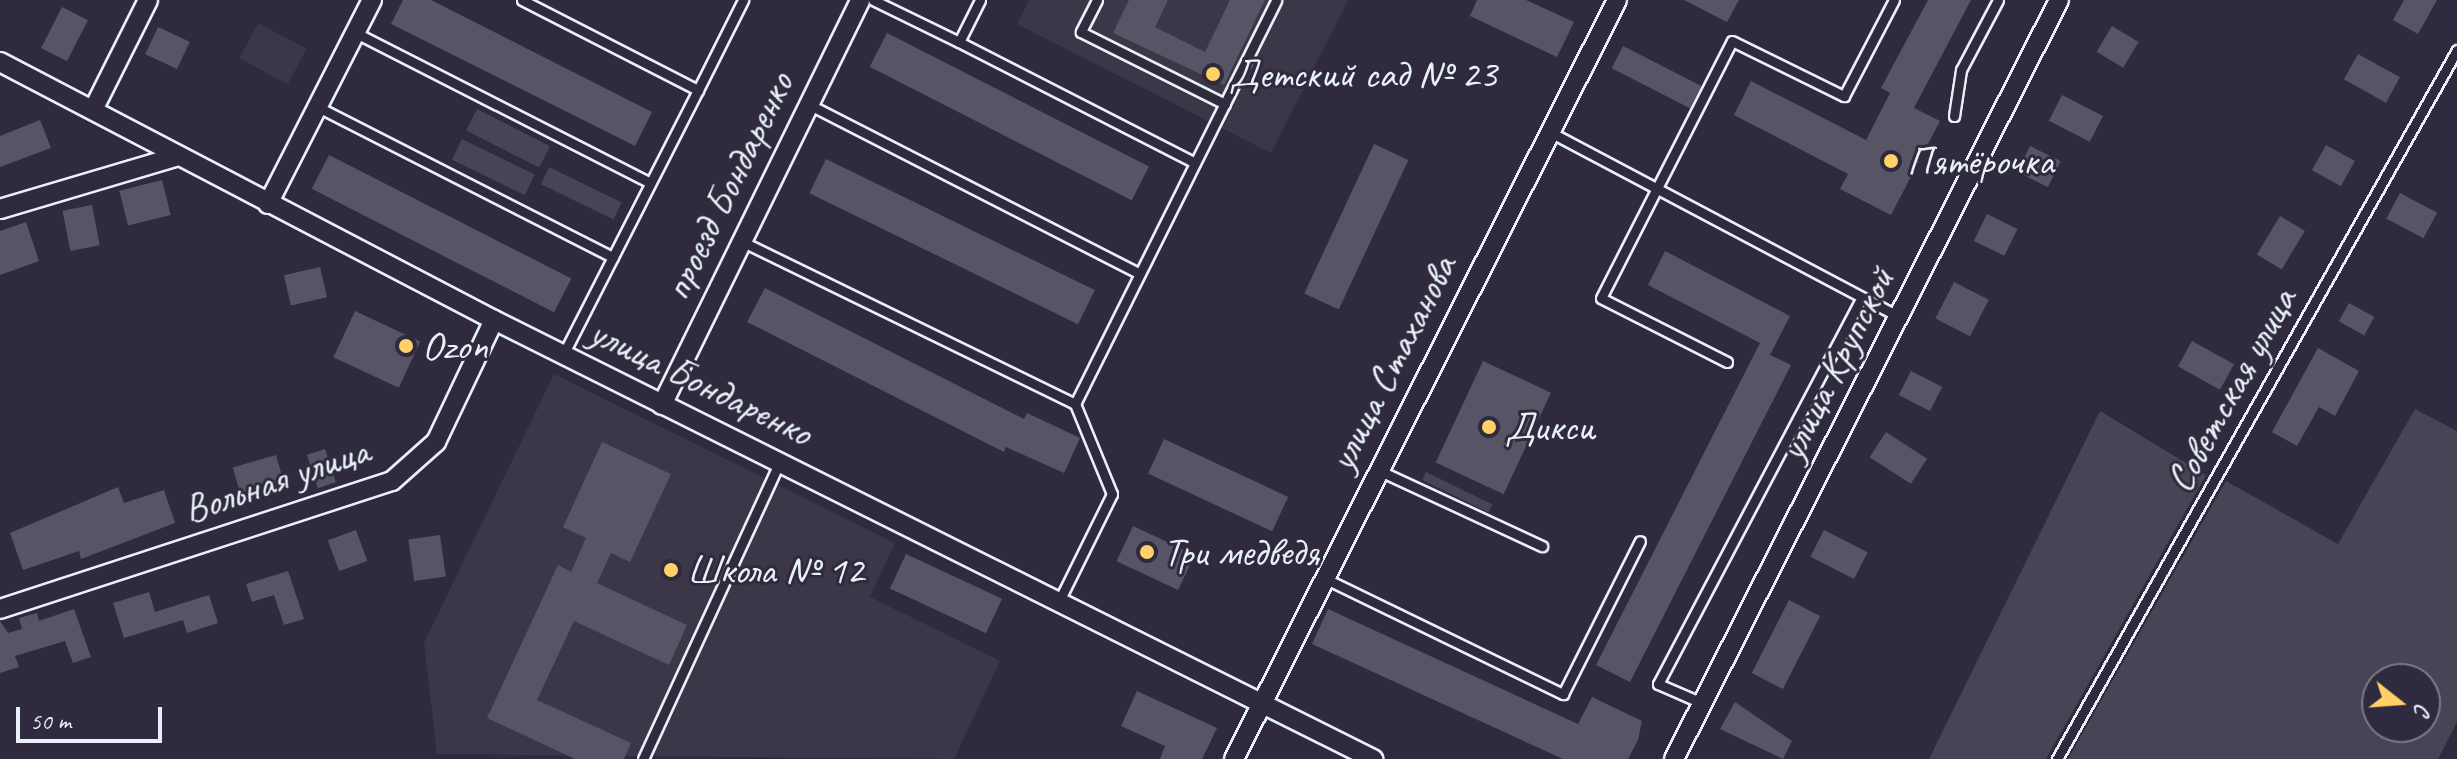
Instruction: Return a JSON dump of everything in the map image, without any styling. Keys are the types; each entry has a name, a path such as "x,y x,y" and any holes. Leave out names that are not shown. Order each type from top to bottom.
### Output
{"street":[{"path":"93,110 148,0"},
{"path":"268,204 372,0"},
{"name":"проезд Бондаренко","path":"662,405 860,0"},
{"name":"улица Стаханова","path":"1234,759 1617,0"},
{"name":"улица Крупской","path":"1674,759 2059,0"},
{"name":"улица Бондаренко","path":"0,62 176,157 494,320 662,405 1061,597 1371,759"},
{"path":"0,209 176,157"},
{"name":"Вольная улица","path":"0,609 392,481 436,442 494,320"}],"lane":[{"path":"522,0 698,90"},
{"path":"563,355 743,0"},
{"path":"873,0 1195,163"},
{"path":"959,42 980,0"},
{"path":"1097,0 1081,32 1225,104"},
{"path":"1075,404 1276,0"},
{"path":"1727,362 1601,298 1732,41 1844,96 1894,0"},
{"path":"1954,116 1961,70 1998,0"},
{"path":"356,33 650,183"},
{"name":"Советская улица","path":"2057,759 2457,50"},
{"path":"808,104 1138,273"},
{"path":"318,107 613,257"},
{"path":"1550,132 1900,317"},
{"path":"741,241 1075,404 1112,494 1061,597"},
{"path":"1702,703 1658,684 1862,297"},
{"path":"643,759 780,461"},
{"path":"1378,470 1542,546"},
{"path":"1324,578 1563,694 1640,541"}],"shaded area":[{"name":"Детский сад № 23","path":"1029,0 1348,0 1271,153 1017,24"},
{"path":"258,23 307,49 288,84 239,58"},
{"path":"477,109 550,146 539,168 466,130"},
{"path":"462,139 535,175 525,195 452,160"},
{"path":"549,167 622,203 613,220 541,184"},
{"name":"Школа № 12","path":"554,374 895,543 870,597 1000,661 954,759 437,754 424,643"},
{"path":"2415,409 2457,431 2457,722 2438,759 2068,759 2226,481 2338,544"},
{"path":"2100,411 2206,475 2046,759 1929,759"},
{"path":"1426,472 1493,504 1489,513 1422,480"}],"building":[{"path":"403,0 431,0 652,112 635,146 391,24"},
{"path":"1129,0 1168,0 1155,27 1205,52 1230,0 1265,0 1224,85 1113,33"},
{"path":"1477,0 1526,0 1574,22 1557,57 1470,16"},
{"path":"1684,0 1739,0 1727,22"},
{"path":"1928,0 1971,0 1914,108 1940,121 1891,215 1840,189 1848,174 1734,115 1751,81 1866,140 1890,93 1881,88"},
{"path":"2404,0 2437,0 2418,34 2393,20"},
{"path":"62,7 88,20 67,61 41,48"},
{"path":"2112,26 2139,42 2123,68 2097,52"},
{"path":"158,27 190,42 177,69 145,54"},
{"path":"887,33 1149,166 1132,200 870,67"},
{"path":"1623,46 1701,86 1690,108 1612,68"},
{"path":"2358,54 2400,77 2386,103 2344,79"},
{"path":"2062,95 2103,116 2090,142 2049,121"},
{"path":"40,120 51,148 0,167 0,136"},
{"path":"1374,144 1408,160 1339,310 1304,294"},
{"path":"2326,145 2355,161 2341,186 2312,170"},
{"path":"2030,146 2061,161 2048,187 2017,172"},
{"path":"329,155 571,278 554,312 312,189"},
{"path":"826,159 1095,290 1078,324 809,193"},
{"path":"162,180 171,215 128,226 119,191"},
{"path":"2400,193 2437,213 2423,238 2386,219"},
{"path":"92,205 100,245 70,251 63,211"},
{"path":"1987,214 2018,229 2004,256 1974,241"},
{"path":"2280,216 2305,231 2282,270 2257,255"},
{"path":"26,222 39,261 0,275 0,231"},
{"path":"1665,251 1790,316 1770,355 1791,365 1630,682 1596,665 1760,343 1648,285"},
{"path":"320,267 327,297 291,306 284,275"},
{"path":"1954,282 1989,300 1970,336 1935,319"},
{"path":"765,288 1024,419 1027,413 1080,438 1064,473 1006,447 1004,452 747,322"},
{"path":"2349,303 2374,317 2364,335 2339,321"},
{"path":"355,311 420,341 399,388 333,357"},
{"path":"2192,341 2234,364 2220,390 2178,366"},
{"path":"2318,348 2359,371 2335,416 2319,407 2297,446 2272,432"},
{"path":"1483,361 1551,393 1504,494 1436,463"},
{"path":"1911,371 1942,387 1930,411 1899,395"},
{"path":"1886,432 1927,459 1911,484 1870,457"},
{"path":"1164,439 1288,497 1272,531 1148,473"},
{"path":"602,442 671,474 630,562 611,553 597,583 687,625 669,665 574,621 537,700 631,743 624,759 575,759 487,718 558,565 571,572 586,538 563,527"},
{"path":"325,449 336,482 318,488 307,455"},
{"path":"276,455 286,489 242,501 233,467"},
{"path":"118,487 124,503 164,490 175,523 81,559 79,551 23,570 10,533"},
{"path":"1133,526 1195,555 1178,590 1117,561"},
{"path":"356,530 367,561 339,571 328,540"},
{"path":"1824,530 1868,552 1854,579 1810,557"},
{"path":"440,535 446,577 414,581 408,539"},
{"path":"906,554 1002,599 986,633 890,588"},
{"path":"288,571 304,619 284,625 274,595 252,602 246,584"},
{"path":"149,592 155,612 209,595 218,623 187,633 183,620 124,638 113,603"},
{"path":"1789,600 1820,616 1783,689 1752,673"},
{"path":"74,609 91,657 73,663 65,641 15,656 19,667 0,673 0,621 8,633 22,629 19,618 37,613 39,621"},
{"path":"1328,609 1578,724 1592,697 1642,721 1638,740 1628,759 1563,759 1312,644"},
{"path":"1137,691 1217,728 1202,759 1160,759 1165,746 1121,726"},
{"path":"1735,702 1792,741 1783,759 1720,729"}],"place":[{"name":"Детский сад № 23","path":"1213,74"},
{"name":"Пятёрочка","path":"1891,161"},
{"name":"Ozon","path":"406,346"},
{"name":"Дикси","path":"1489,427"},
{"name":"Три медведя","path":"1147,552"},
{"name":"Школа № 12","path":"671,570"}]}
